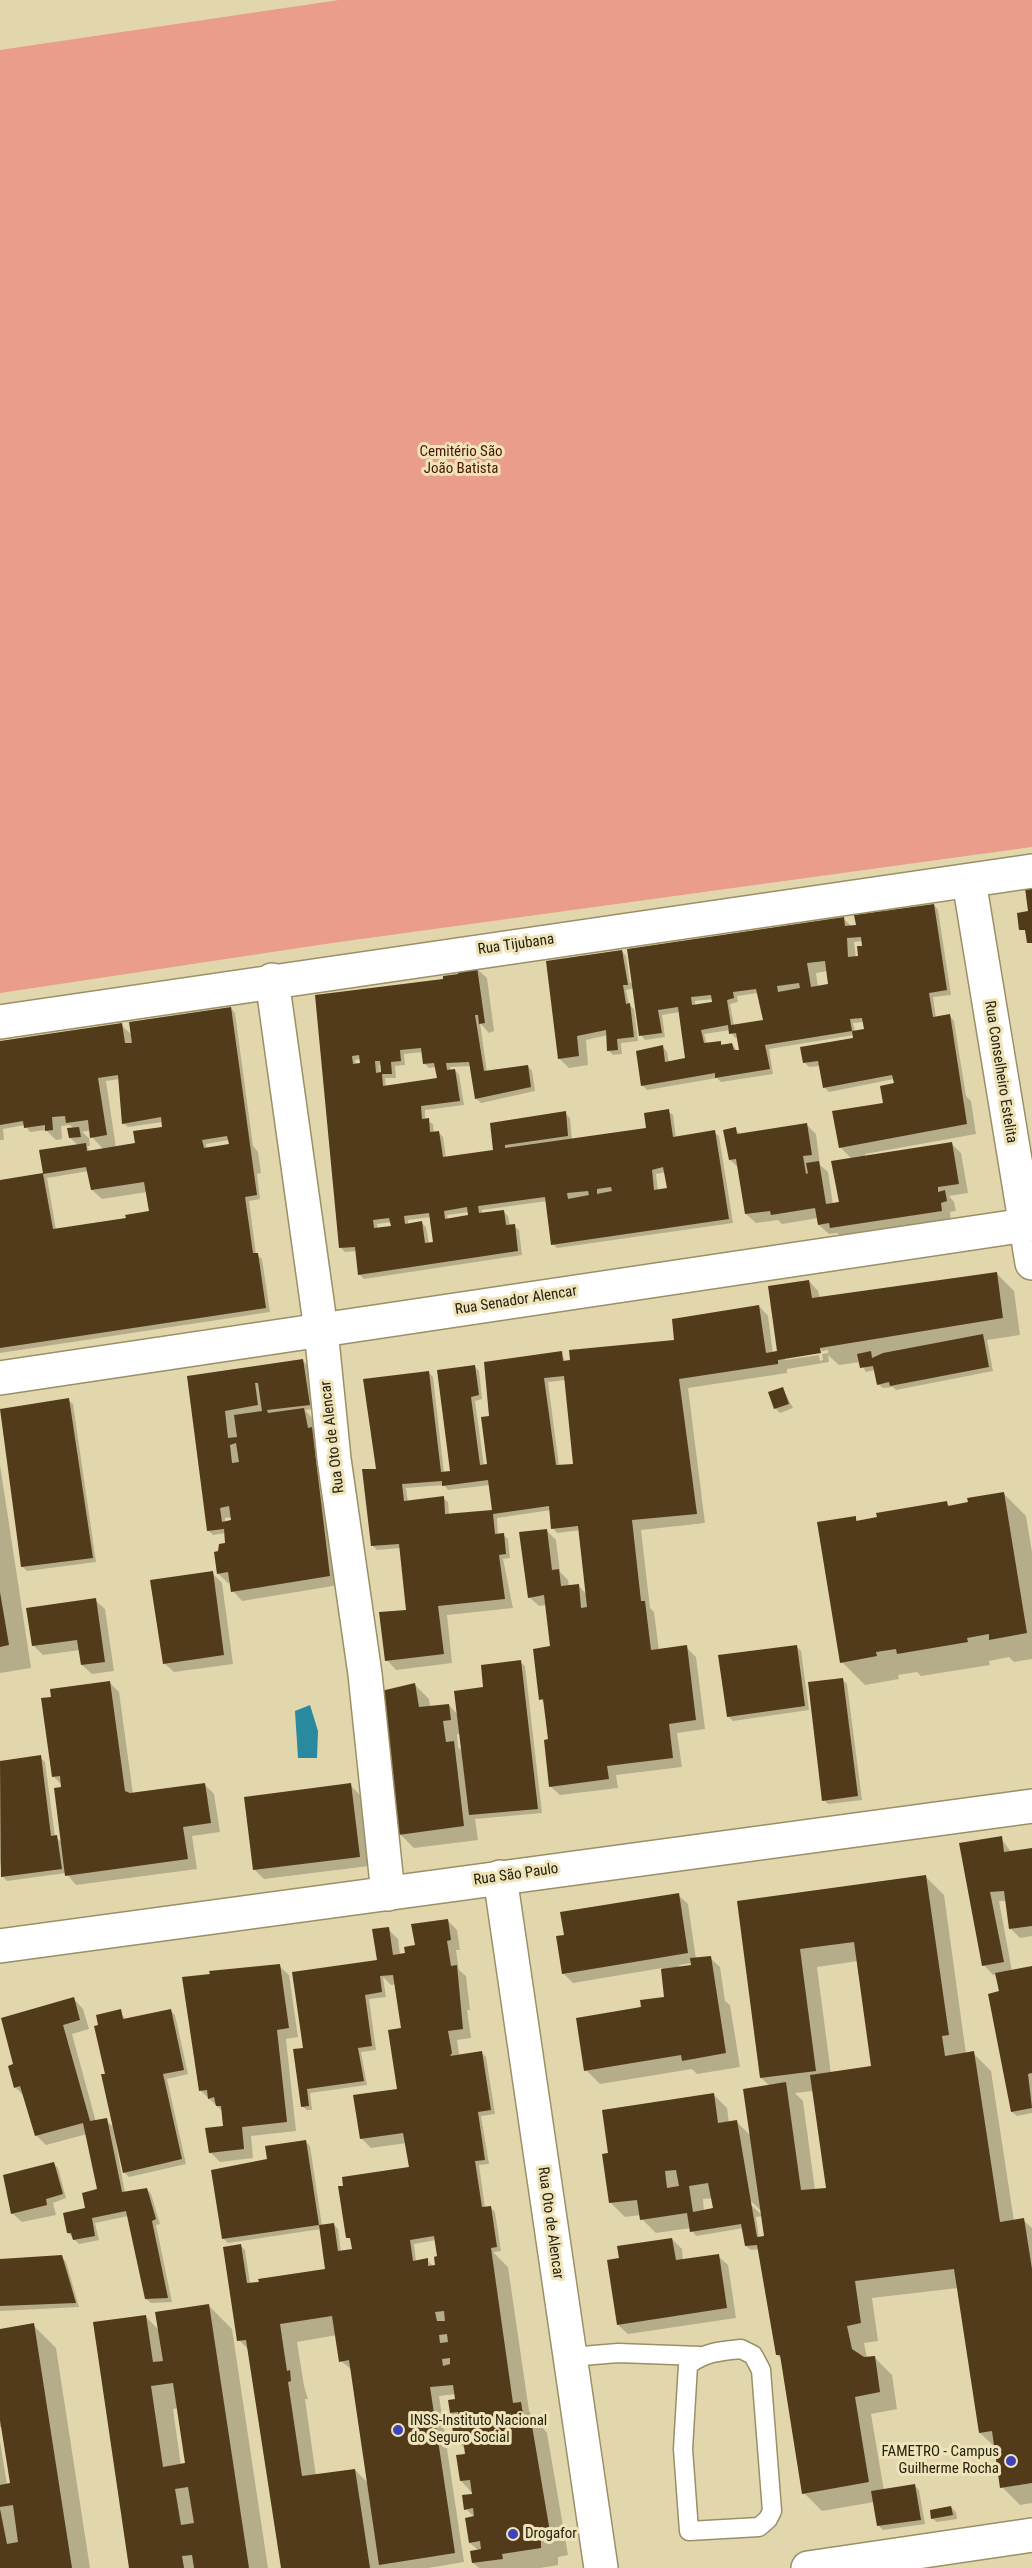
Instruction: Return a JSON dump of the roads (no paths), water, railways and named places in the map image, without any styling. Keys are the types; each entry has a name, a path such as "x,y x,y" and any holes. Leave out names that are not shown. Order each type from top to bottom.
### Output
{"street":[{"name":"Rua Tijubana","path":"0,1022 272,980 1032,871"},
{"name":"Rua Conselheiro Estelita","path":"969,881 1028,1224 1032,1263"},
{"name":"Rua Oto de Alencar","path":"272,980 321,1330 334,1459 365,1674 388,1894"},
{"name":"Rua Senador Alencar","path":"0,1378 1028,1224"},
{"name":"Rua São Paulo","path":"0,1946 1032,1806"},
{"name":"Rua Oto de Alencar","path":"500,1877 601,2568"},
{"path":"808,2568 1032,2535"}],"lane":[{"path":"570,2357 618,2354 700,2356 715,2351 741,2349 753,2355 761,2370 772,2511 768,2519 759,2527 689,2531 683,2449 686,2375 688,2365 700,2356"}],"water":[{"path":"310,1705 318,1731 317,1758 298,1758 295,1711"}],"place":[{"name":"INSS-Instituto Nacional do Seguro Social","path":"398,2430"},
{"name":"FAMETRO - Campus Guilherme Rocha","path":"1011,2461"},
{"name":"Drogafor","path":"513,2534"}],"park label":[{"name":"Cemitério São João Batista","path":"461,460"}]}
